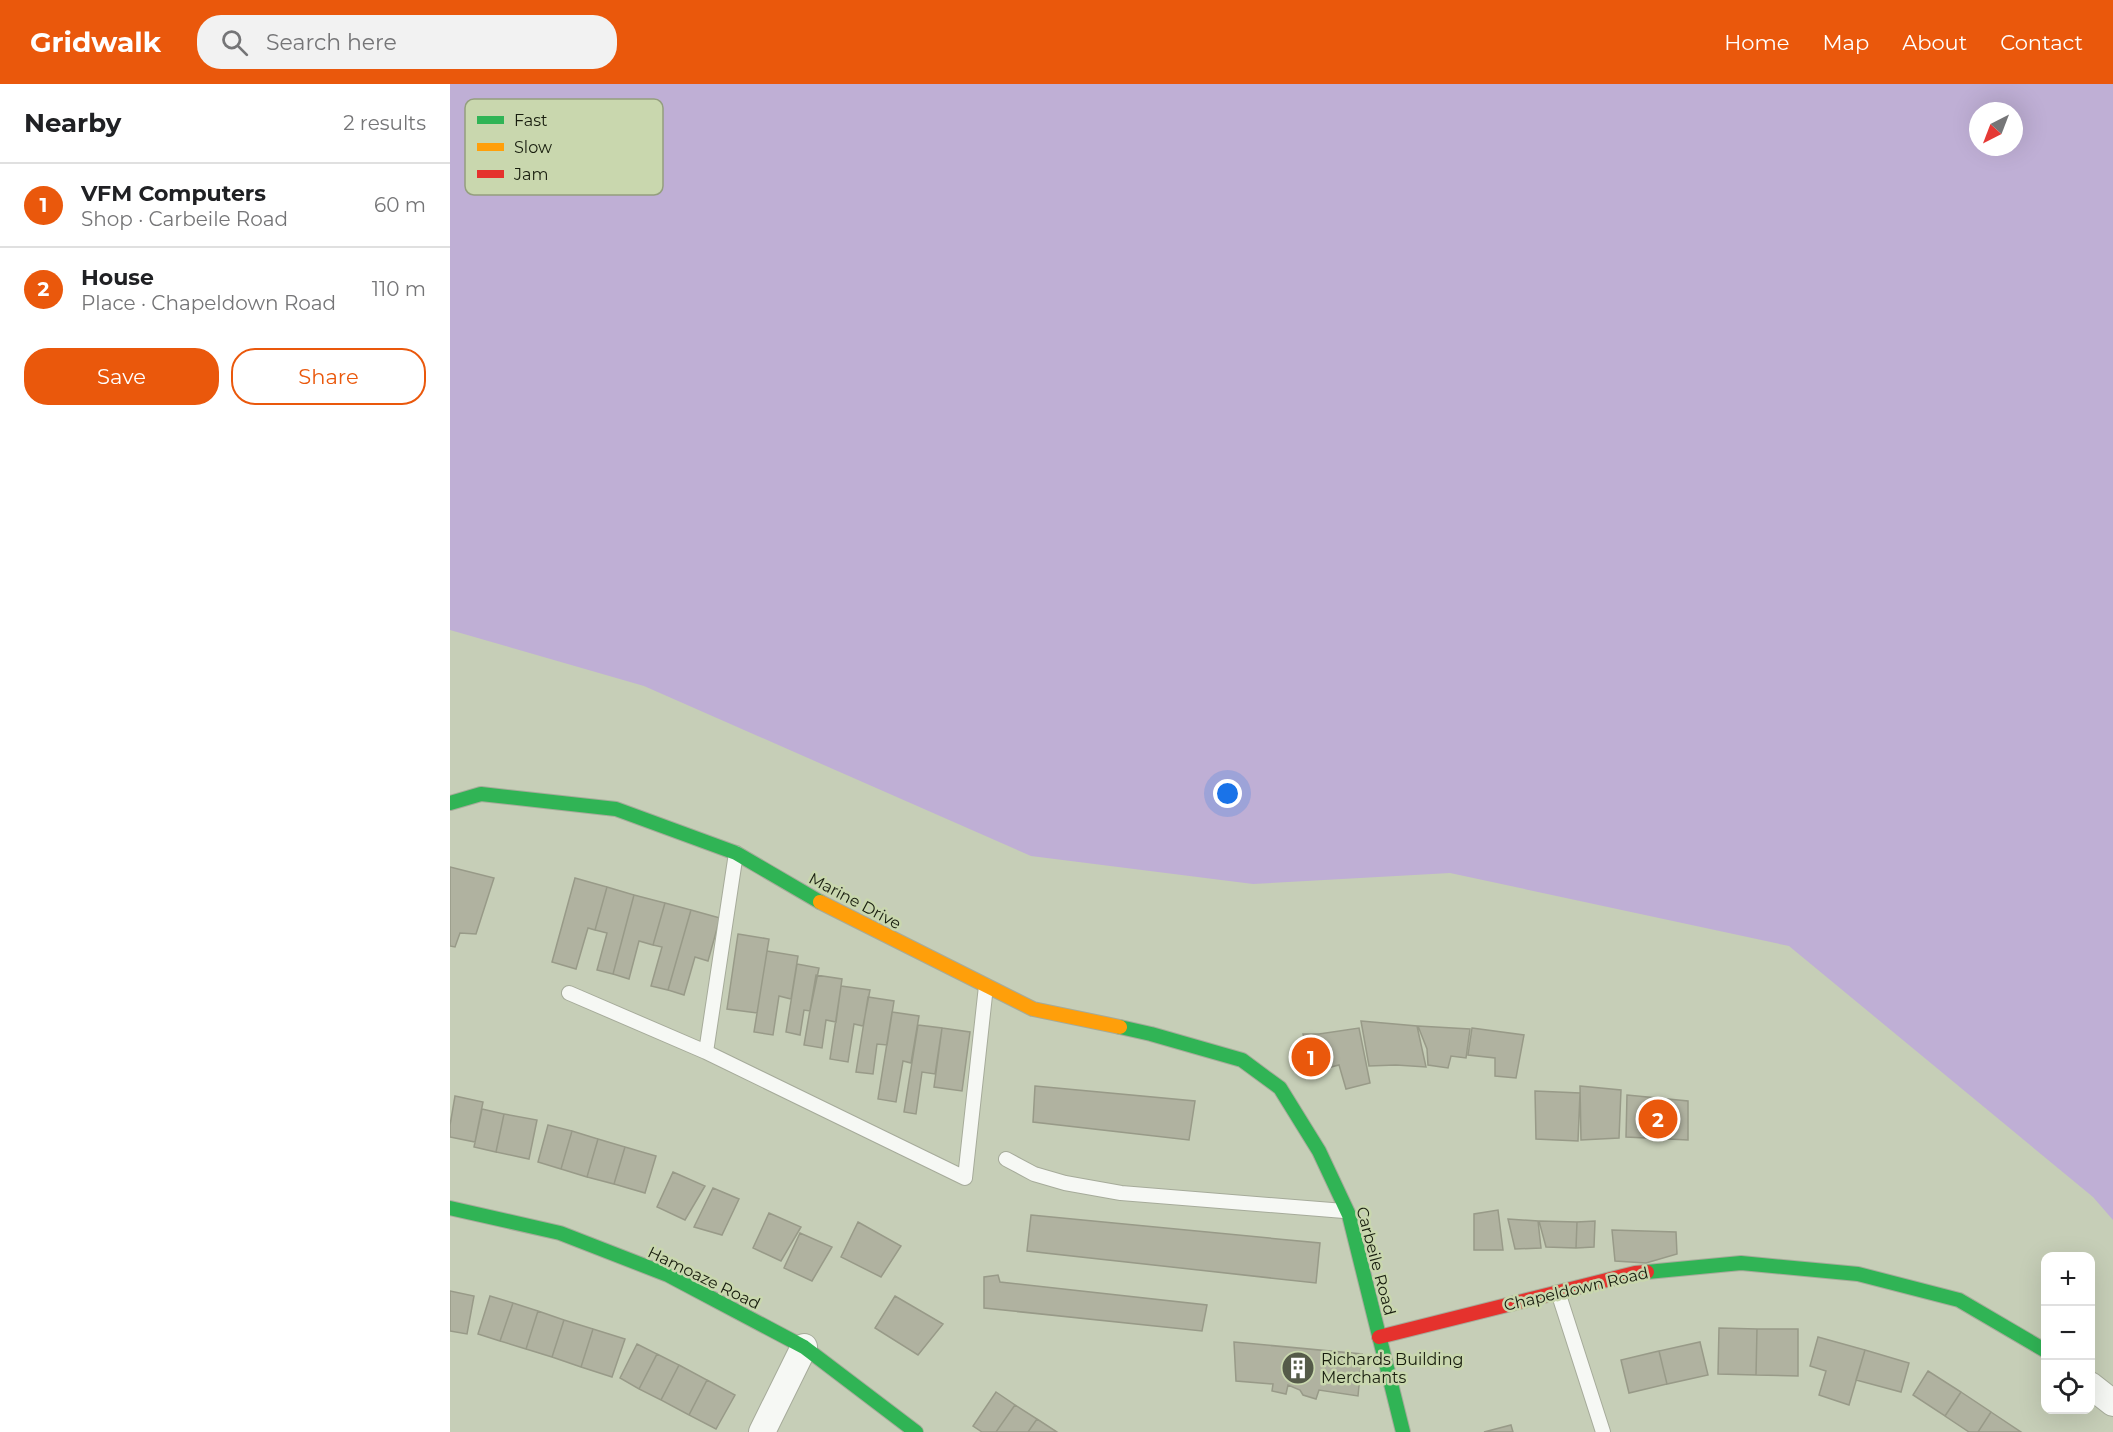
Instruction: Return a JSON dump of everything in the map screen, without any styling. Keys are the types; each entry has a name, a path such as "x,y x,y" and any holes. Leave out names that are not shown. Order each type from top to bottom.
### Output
{"street":[{"name":"Marine Drive","path":"450,803 481,794 616,809 736,853 816,900 1033,1009 1151,1034 1242,1060"},
{"name":"Carbeile Road","path":"1242,1060 1280,1088 1319,1151 1346,1211 1403,1432"},
{"name":"Hamoaze Road","path":"450,1208 560,1233 668,1275 804,1347 916,1432"},
{"name":"Chapeldown Road","path":"1379,1337 1635,1273 1741,1263 1858,1274 1959,1300 2041,1348"},
{"path":"762,1432 804,1347"},
{"path":"2095,1388 2113,1403"}],"lane":[{"path":"706,1052 736,853"},
{"path":"569,993 706,1052 964,1178 986,986"},
{"path":"1006,1159 1034,1174 1065,1183 1121,1193 1346,1211"},
{"path":"1558,1292 1603,1432"}],"shaded area":[{"path":"450,84 2113,84 2113,1220 2093,1197 1789,946 1450,873 1253,884 1031,856 644,686 450,630"}],"building":[{"path":"450,867 494,878 476,934 460,933 455,947 450,946"},
{"path":"575,878 607,887 595,930 588,928 576,969 552,962"},
{"path":"607,887 634,895 613,974 597,970 607,933 595,930"},
{"path":"634,895 665,903 653,945 639,941 629,979 613,974"},
{"path":"665,903 691,910 668,990 651,986 662,947 653,945"},
{"path":"691,910 720,918 708,961 695,957 684,995 668,990"},
{"path":"738,934 769,939 757,1013 727,1009"},
{"path":"767,951 798,956 791,999 779,996 773,1035 754,1032"},
{"path":"797,964 819,968 810,1011 804,1010 800,1035 786,1032"},
{"path":"816,975 842,979 836,1022 826,1020 822,1048 804,1045"},
{"path":"841,986 870,990 863,1026 854,1024 848,1062 830,1059"},
{"path":"868,997 894,1001 887,1045 877,1044 873,1074 856,1072"},
{"path":"892,1012 919,1016 911,1063 903,1061 896,1102 878,1099"},
{"path":"1361,1021 1417,1026 1426,1067 1369,1066"},
{"path":"918,1025 942,1028 935,1074 922,1072 916,1114 904,1112"},
{"path":"1418,1026 1470,1029 1466,1058 1451,1056 1448,1068 1428,1065 1427,1049"},
{"path":"942,1028 970,1032 962,1091 934,1087"},
{"path":"1359,1028 1370,1083 1346,1089 1339,1065 1311,1072 1303,1034"},
{"path":"1472,1028 1524,1035 1516,1078 1495,1076 1495,1058 1468,1055"},
{"path":"1035,1086 1195,1101 1189,1140 1033,1122"},
{"path":"1580,1086 1621,1090 1619,1138 1581,1140"},
{"path":"1535,1091 1580,1093 1578,1141 1536,1139"},
{"path":"1627,1095 1688,1101 1688,1140 1626,1137"},
{"path":"455,1096 483,1102 475,1142 450,1137"},
{"path":"482,1109 504,1114 496,1152 474,1147"},
{"path":"504,1114 537,1120 529,1159 496,1152"},
{"path":"548,1125 572,1131 561,1169 538,1162"},
{"path":"572,1131 598,1139 587,1177 561,1169"},
{"path":"598,1139 625,1147 614,1184 587,1177"},
{"path":"625,1147 656,1156 645,1193 614,1184"},
{"path":"673,1172 705,1186 685,1220 657,1207"},
{"path":"713,1188 739,1199 722,1235 694,1227"},
{"path":"1498,1210 1503,1250 1474,1250 1474,1214"},
{"path":"769,1213 801,1227 781,1261 753,1248"},
{"path":"1031,1215 1320,1243 1316,1283 1027,1251"},
{"path":"1508,1219 1538,1221 1541,1248 1515,1249"},
{"path":"1539,1221 1577,1222 1576,1248 1546,1247"},
{"path":"1595,1221 1594,1247 1576,1248 1577,1222"},
{"path":"858,1222 901,1246 881,1277 841,1257"},
{"path":"1612,1230 1676,1232 1677,1254 1646,1263 1615,1261"},
{"path":"800,1233 832,1247 812,1281 784,1268"},
{"path":"998,1275 1000,1282 1207,1305 1202,1331 984,1308 984,1277"},
{"path":"450,1291 474,1296 467,1334 450,1331"},
{"path":"490,1296 513,1303 500,1341 478,1334"},
{"path":"895,1296 943,1324 918,1355 875,1328"},
{"path":"513,1303 538,1311 526,1349 500,1341"},
{"path":"538,1311 564,1320 552,1357 526,1349"},
{"path":"564,1320 593,1329 581,1367 552,1357"},
{"path":"1719,1328 1757,1329 1756,1375 1718,1374"},
{"path":"593,1329 625,1339 612,1377 581,1367"},
{"path":"1757,1329 1798,1329 1798,1376 1756,1375"},
{"path":"1818,1337 1865,1350 1849,1405 1819,1395 1826,1371 1810,1366"},
{"name":"Richards Building Merchants","path":"1234,1342 1362,1354 1358,1396 1319,1390 1316,1399 1303,1395 1300,1390 1288,1385 1286,1394 1272,1391 1273,1384 1236,1381"},
{"path":"1700,1342 1708,1375 1667,1384 1659,1351"},
{"path":"637,1344 657,1354 639,1389 620,1378"},
{"path":"1865,1350 1909,1363 1901,1392 1856,1380"},
{"path":"1659,1351 1667,1384 1629,1393 1621,1360"},
{"path":"657,1354 679,1365 661,1400 639,1389"},
{"path":"679,1365 707,1380 689,1415 661,1400"},
{"path":"1928,1371 1961,1392 1945,1416 1913,1395"},
{"path":"707,1380 735,1395 716,1429 689,1415"},
{"path":"996,1392 1015,1405 996,1432 982,1432 973,1426"},
{"path":"1961,1392 1991,1412 1978,1432 1969,1432 1945,1416"},
{"path":"1015,1405 1037,1419 1028,1432 996,1432"},
{"path":"1991,1412 2021,1432 1978,1432"},
{"path":"1037,1419 1057,1432 1028,1432"},
{"path":"1511,1425 1513,1432 1484,1432"}],"traffic: fast":[{"path":"450,803 481,794 616,809 736,853 820,902"},
{"path":"1120,1027 1242,1060 1280,1088 1319,1151 1349,1215 1403,1432"},
{"path":"450,1208 560,1233 668,1275 804,1347 916,1432"},
{"path":"1647,1272 1741,1263 1858,1274 1959,1300 2041,1348"}],"traffic: slow":[{"path":"820,902 1033,1009 1120,1027"}],"traffic: jam":[{"path":"1379,1337 1635,1273 1647,1272"}],"place":[{"name":"VFM Computers","path":"1311,1057"},
{"name":"House","path":"1658,1119"},
{"name":"Richards Building Merchants","path":"1298,1368"}]}
